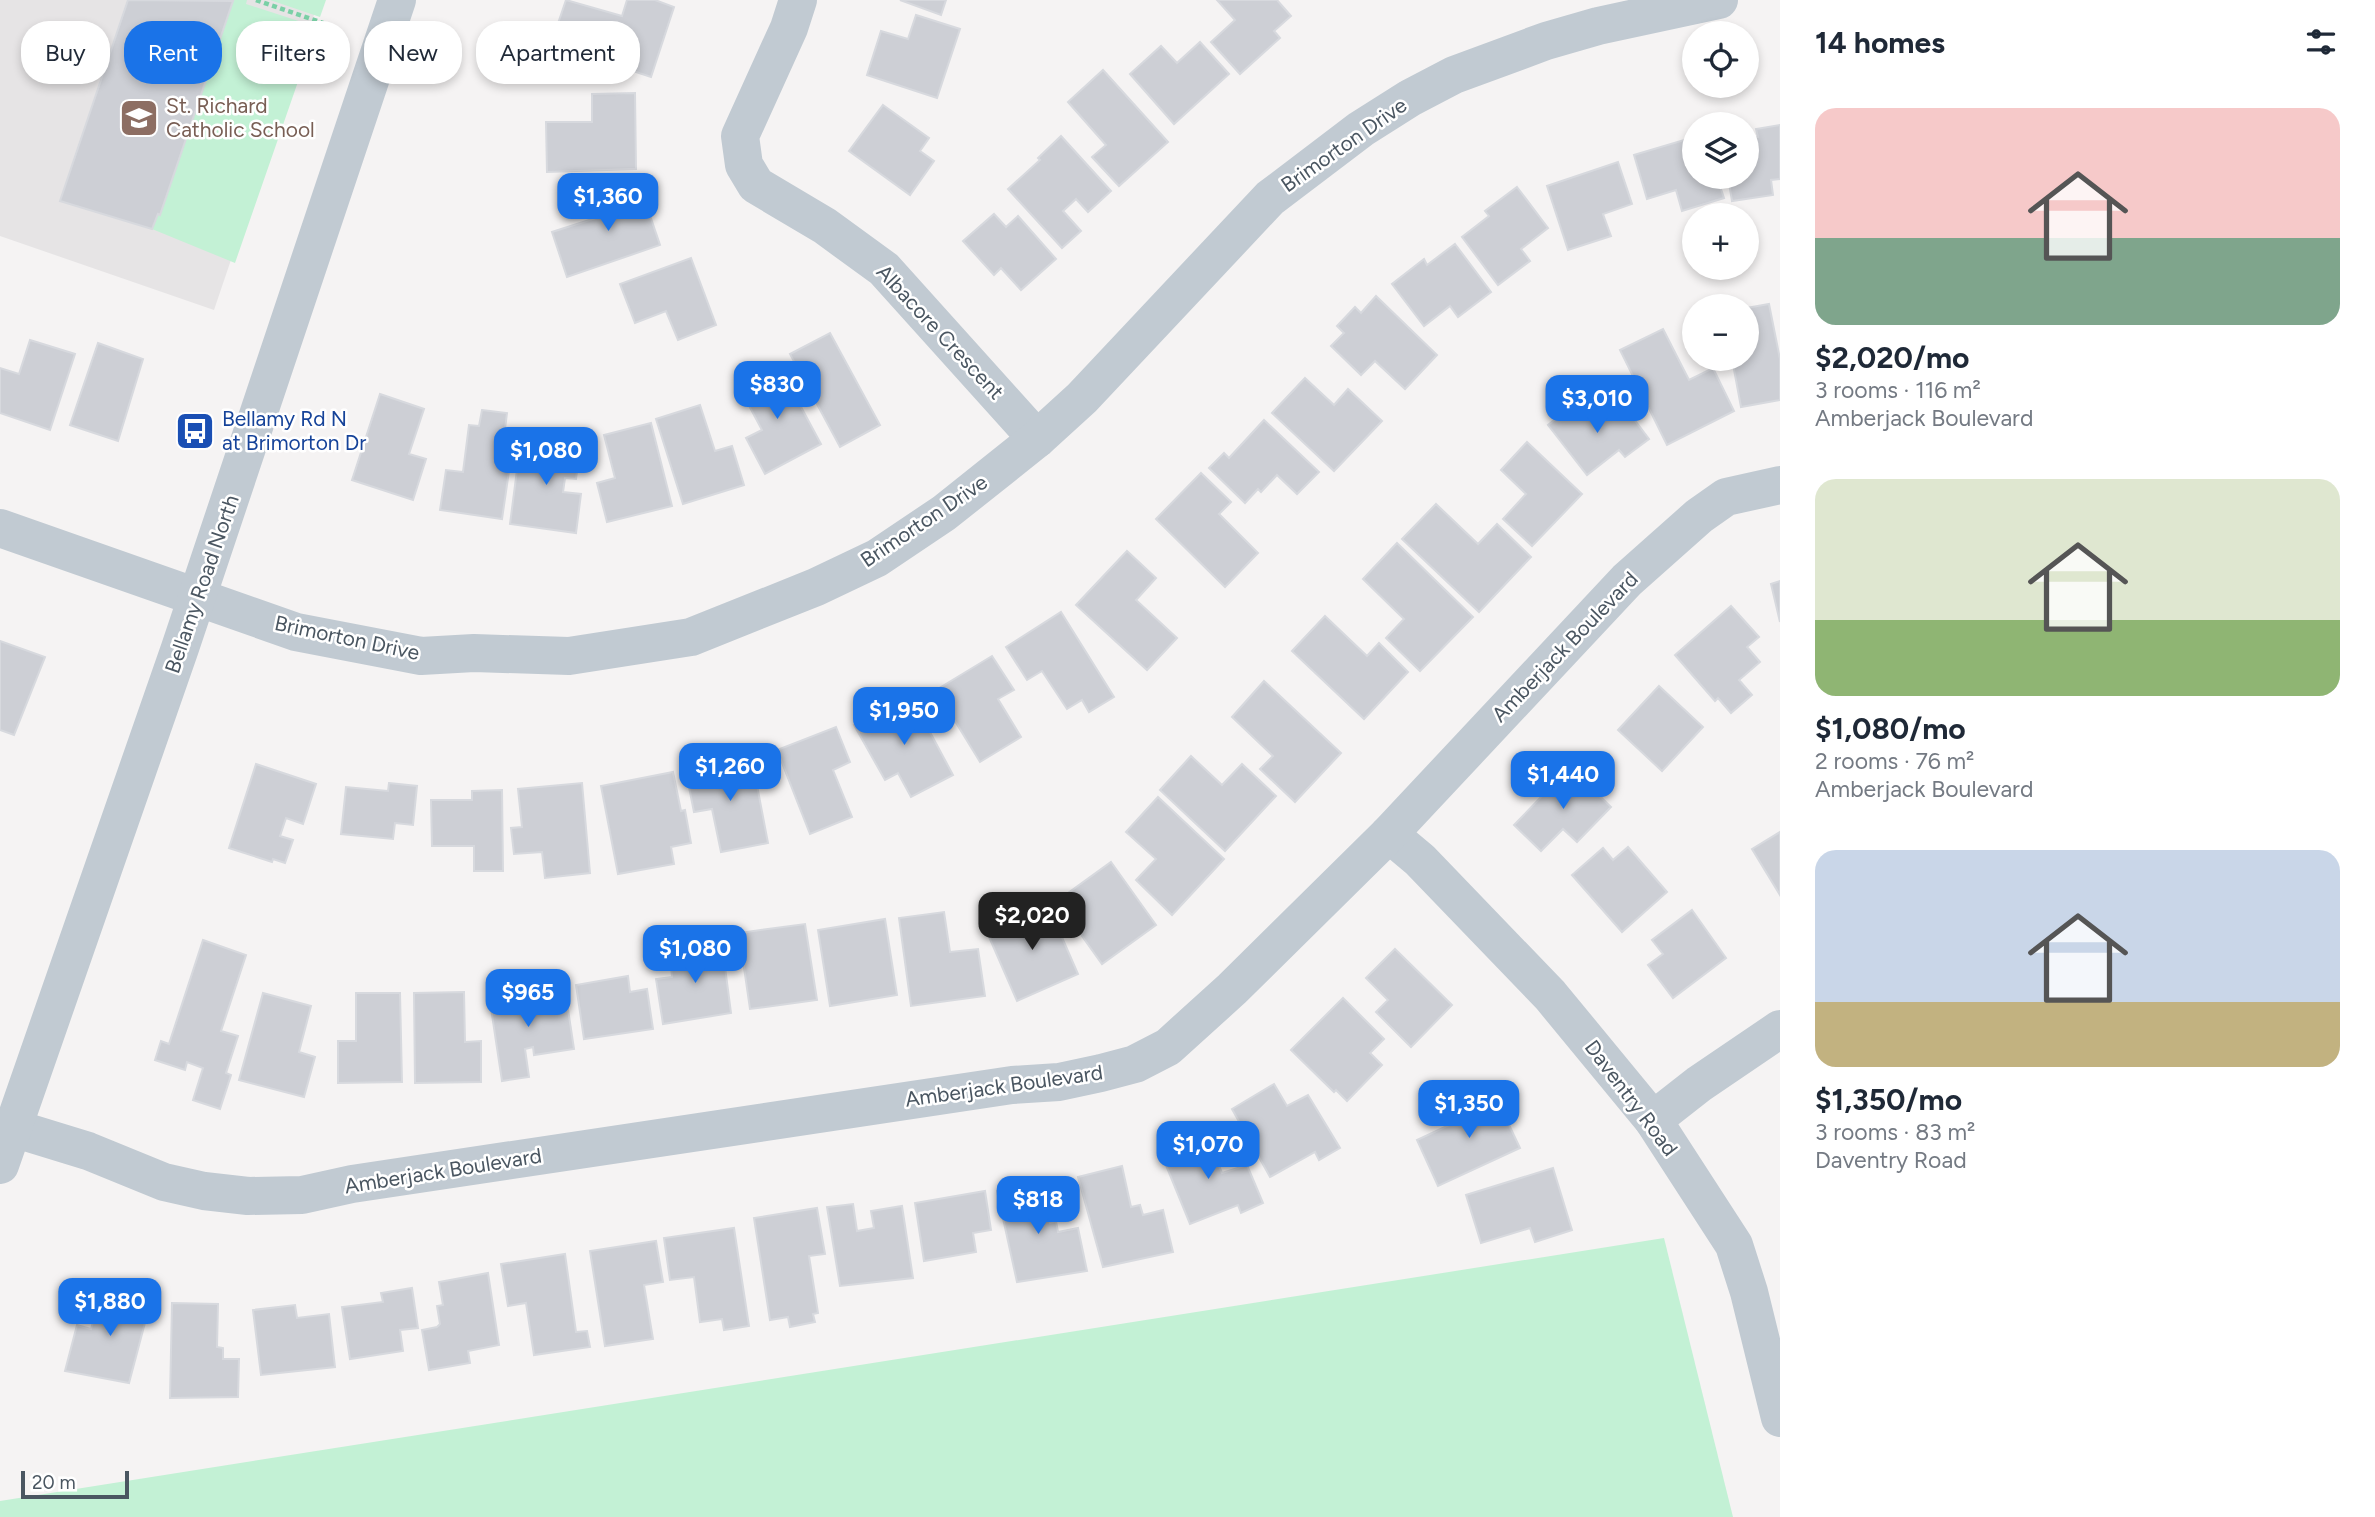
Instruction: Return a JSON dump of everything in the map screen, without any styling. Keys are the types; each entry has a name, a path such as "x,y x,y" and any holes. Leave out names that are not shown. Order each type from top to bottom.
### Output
{"street":[{"name":"Bellamy Road North","path":"0,1165 197,598 397,0"},
{"name":"Albacore Crescent","path":"798,0 789,28 740,136 744,166 756,185 825,226 884,269 1037,439"},
{"name":"Brimorton Drive","path":"0,528 296,632 421,656 474,653 569,656 691,638 816,587 877,558 944,513 1037,439 1083,398 1270,198 1361,129 1410,98 1454,75 1502,56 1598,26 1719,0"},
{"name":"Amberjack Boulevard","path":"13,1128 88,1151 164,1182 204,1191 248,1196 302,1195 352,1184 1012,1085 1059,1083 1135,1064 1168,1047 1232,989 1389,834 1627,580 1699,516 1726,497 1780,485"},
{"name":"Daventry Road","path":"1389,834 1420,860 1550,995 1653,1120 1734,1245 1749,1292 1780,1419"},
{"path":"1653,1120 1699,1084 1780,1030"}],"path":[{"path":"256,0 317,21"}],"shaded area":[{"name":"St. Richard Catholic School","path":"0,0 319,0 312,21 236,21 236,84 291,84 214,310 0,236"}],"green space":[{"path":"232,0 247,0 246,4 298,21 236,21 236,84 297,84 235,263 152,229 203,84 222,84 222,29"},
{"path":"270,0 326,0 320,17"},
{"path":"1664,1238 1733,1517 0,1517 0,1501"}],"building":[{"path":"128,0 233,1 222,33 222,21 124,21 124,84 205,84 160,215 158,214 152,229 60,201 100,84 110,84 110,53"},
{"path":"566,0 622,16 627,0 655,0 674,7 651,77 640,73 640,21 559,21"},
{"path":"900,0 946,0 941,15"},
{"path":"1217,0 1277,0 1291,16 1274,31 1280,38 1240,74 1211,42 1235,20"},
{"path":"916,15 960,29 937,98 867,75 881,31 908,39"},
{"path":"1200,42 1229,74 1174,124 1130,74 1161,46 1177,63"},
{"path":"1103,70 1168,142 1119,186 1092,157 1106,145 1068,102"},
{"path":"635,93 636,169 547,172 546,122 592,122 592,94"},
{"path":"883,105 929,138 920,151 934,161 910,195 849,151"},
{"path":"1780,125 1780,179 1771,180 1773,195 1732,201 1730,189 1759,189 1759,128"},
{"path":"1061,136 1111,191 1088,212 1076,199 1063,211 1081,231 1062,248 1008,189 1040,160 1038,158"},
{"path":"1682,141 1682,189 1721,189 1724,198 1708,203 1682,203 1682,211 1676,190 1647,199 1634,155"},
{"path":"1618,162 1632,204 1603,214 1611,236 1568,250 1547,186"},
{"path":"639,183 660,245 567,277 552,232 605,215 600,197"},
{"path":"1517,187 1548,228 1521,249 1530,261 1498,285 1462,237 1489,216 1485,211"},
{"path":"994,214 1006,227 1018,216 1056,259 1021,290 1001,268 994,275 963,241"},
{"path":"1455,244 1491,292 1458,317 1450,306 1424,326 1392,284 1424,259 1427,265"},
{"path":"691,258 716,325 678,340 666,311 635,323 620,284"},
{"path":"1376,296 1437,355 1405,389 1375,361 1361,375 1331,346 1344,333 1337,326 1355,307 1361,313"},
{"path":"1769,304 1780,359 1780,400 1741,407 1734,371 1759,371 1759,306"},
{"path":"1663,329 1682,371 1689,380 1707,371 1714,371 1734,411 1667,445 1620,350"},
{"path":"830,333 880,425 840,447 790,354"},
{"path":"30,340 75,354 50,430 0,413 0,368 19,374"},
{"path":"98,343 143,359 118,441 70,425"},
{"path":"779,366 821,444 765,474 746,438 762,430 739,387"},
{"path":"1305,378 1334,405 1348,389 1382,421 1334,471 1272,413"},
{"path":"380,394 424,409 409,454 426,459 413,500 352,480"},
{"path":"1581,399 1600,424 1624,406 1649,439 1625,457 1619,450 1587,475 1548,425"},
{"path":"700,405 715,451 732,446 744,485 683,504 656,419"},
{"path":"482,410 507,413 505,429 515,430 502,519 440,510 446,470 463,472 469,425 479,426"},
{"path":"1264,420 1319,472 1297,494 1277,475 1261,492 1258,489 1245,503 1209,468 1224,453 1229,458"},
{"path":"651,423 672,506 607,522 597,483 615,478 604,435"},
{"path":"521,439 580,450 576,479 565,478 563,492 581,494 576,533 510,524"},
{"path":"1527,442 1582,494 1532,546 1503,519 1526,494 1501,470"},
{"path":"1201,473 1231,502 1219,514 1258,553 1225,587 1156,519"},
{"path":"1436,504 1478,544 1497,524 1531,557 1479,612 1402,539"},
{"path":"1397,543 1473,617 1420,671 1386,638 1404,619 1363,579"},
{"path":"1127,551 1156,578 1136,600 1177,638 1147,670 1076,605"},
{"path":"1780,581 1780,622 1771,584"},
{"path":"1731,606 1759,637 1747,647 1760,662 1739,680 1752,695 1731,713 1718,698 1715,701 1675,655"},
{"path":"1061,612 1114,697 1089,712 1082,700 1067,709 1042,671 1027,680 1006,647"},
{"path":"1325,616 1367,656 1379,643 1408,672 1364,719 1292,651"},
{"path":"0,641 45,657 14,735 0,730"},
{"path":"992,656 1014,690 998,699 1021,737 980,762 936,690"},
{"path":"1264,681 1341,753 1295,802 1260,769 1273,756 1232,717"},
{"path":"1659,686 1703,727 1662,771 1618,730"},
{"path":"910,695 953,775 911,797 898,773 885,780 854,725"},
{"path":"836,727 850,762 833,770 852,817 810,834 777,750"},
{"path":"1191,756 1222,785 1242,764 1276,796 1225,851 1160,790"},
{"path":"752,759 768,843 721,852 712,809 694,812 686,772"},
{"path":"256,764 316,784 303,824 286,818 280,836 293,840 285,863 273,859 272,862 229,848"},
{"path":"1570,767 1611,807 1577,842 1563,829 1541,851 1514,825"},
{"path":"673,772 681,811 685,810 691,843 671,847 674,864 618,874 601,786"},
{"path":"389,783 417,786 413,825 395,823 393,839 341,834 346,787 388,791"},
{"path":"582,783 590,873 545,878 542,852 514,854 511,828 522,827 518,789"},
{"path":"502,790 503,871 474,871 474,846 432,846 431,800 472,800 472,791"},
{"path":"1158,797 1224,859 1172,915 1136,880 1156,859 1126,832"},
{"path":"1780,832 1780,895 1752,849"},
{"path":"1628,847 1667,892 1622,932 1572,875 1603,848 1613,860"},
{"path":"1111,862 1156,925 1102,964 1057,901"},
{"path":"1047,903 1078,974 1017,1001 986,930"},
{"path":"1692,910 1726,958 1673,998 1648,965 1663,954 1652,940"},
{"path":"944,912 950,952 978,949 985,996 911,1006 899,918"},
{"path":"885,919 897,995 830,1006 818,930"},
{"path":"805,924 817,1000 750,1009 739,933"},
{"path":"203,940 246,955 221,1031 238,1036 226,1073 231,1075 220,1109 193,1100 203,1068 187,1062 185,1070 155,1060 161,1041 169,1044"},
{"path":"704,942 705,946 722,944 731,1013 663,1024 656,979 672,977 671,966 675,966 673,947"},
{"path":"1395,949 1452,1005 1411,1047 1376,1012 1388,1000 1366,978"},
{"path":"628,976 630,992 647,989 653,1029 584,1039 576,985"},
{"path":"531,988 533,1001 566,996 574,1049 534,1055 533,1047 525,1049 529,1077 502,1081 489,995"},
{"path":"464,992 465,1042 481,1041 481,1082 415,1083 414,993"},
{"path":"263,993 311,1006 299,1052 315,1057 304,1097 239,1080"},
{"path":"356,993 400,993 402,1082 338,1083 338,1041 356,1041"},
{"path":"1343,998 1384,1039 1370,1053 1382,1065 1347,1101 1291,1050"},
{"path":"1274,1084 1287,1106 1308,1095 1340,1148 1319,1160 1315,1152 1270,1177 1232,1109"},
{"path":"1493,1091 1520,1148 1438,1186 1417,1140 1462,1119 1457,1107"},
{"path":"1206,1134 1222,1173 1247,1165 1263,1203 1241,1213 1238,1205 1190,1224 1161,1153"},
{"path":"1122,1166 1131,1207 1140,1205 1143,1215 1163,1210 1173,1252 1103,1267 1078,1177"},
{"path":"1553,1168 1572,1230 1535,1242 1530,1228 1481,1243 1466,1195"},
{"path":"1042,1182 1050,1223 1056,1221 1058,1232 1078,1228 1087,1271 1017,1282 997,1191"},
{"path":"985,1191 991,1230 973,1233 976,1252 924,1261 915,1203"},
{"path":"853,1204 857,1231 874,1228 871,1211 902,1206 913,1278 840,1286 827,1207"},
{"path":"817,1208 825,1254 809,1256 818,1313 813,1314 815,1322 790,1327 788,1317 770,1320 754,1218"},
{"path":"734,1228 749,1326 724,1330 722,1319 700,1322 694,1277 670,1280 664,1238"},
{"path":"656,1241 663,1282 644,1285 653,1339 605,1346 590,1251"},
{"path":"565,1254 576,1332 587,1331 590,1347 534,1355 526,1303 508,1306 501,1264"},
{"path":"488,1273 499,1345 468,1351 470,1363 429,1370 422,1330 440,1324 437,1306 443,1305 439,1282"},
{"path":"103,1287 151,1300 129,1383 65,1371 77,1325 91,1329"},
{"path":"412,1288 418,1328 400,1330 403,1351 350,1359 342,1307 383,1302 381,1293"},
{"path":"172,1303 218,1304 217,1347 223,1348 223,1359 239,1359 238,1397 170,1398"},
{"path":"295,1305 297,1318 329,1314 335,1367 261,1375 253,1310"}],"place":[{"name":"St. Richard Catholic School","path":"139,118"},
{"name":"Bellamy Rd N at Brimorton Dr","path":"195,431"}]}
